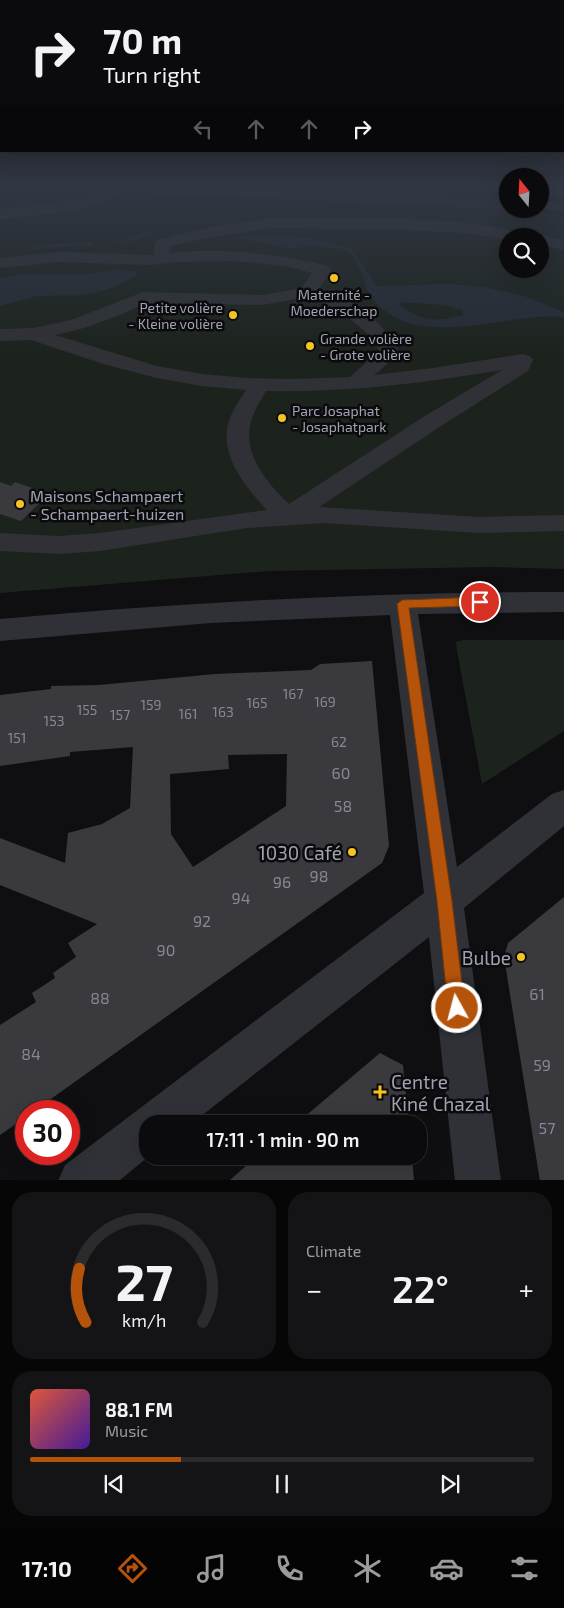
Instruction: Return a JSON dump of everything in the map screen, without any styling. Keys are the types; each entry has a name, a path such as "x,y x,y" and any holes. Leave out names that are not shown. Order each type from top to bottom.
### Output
{"street":[{"path":"151,286 157,264 161,258 162,244"},
{"path":"0,263 59,257 150,260 233,256 286,261 322,270 308,292"},
{"path":"0,335 33,334 77,324 113,311 151,286 262,300 308,292 332,299 349,310 389,348 386,356 365,371 356,383"},
{"path":"33,334 156,372 187,377 260,383 356,383 415,378 523,360 521,367 436,419 288,516"},
{"path":"260,383 241,419 238,432 239,446 245,464 271,503 288,516"},
{"path":"0,542 59,544 100,542 288,516 325,515 479,525 564,523"},
{"path":"0,630 151,616 402,604 564,602"},
{"path":"402,604 444,901 478,1180"},
{"path":"167,1115 444,901 564,805"},
{"path":"81,1180 139,1136"}],"shaded area":[{"name":"Parc Josaphat - Josaphatpark","path":"0,244 499,244 499,278 549,278 549,244 564,244 564,569 490,567 269,571 0,593"},
{"path":"269,244 335,244 352,248 376,286 449,284 484,287 524,296 564,312 564,317 516,319 463,326 437,327 413,324 391,315 373,299 367,289 361,271 349,251 324,246 288,248","holes":["400,302 445,305 462,310 463,315 445,319 430,319 415,315 400,305"]},
{"path":"115,270 136,271 136,275 120,285 102,291 84,295 37,296 0,306 0,278 14,275 89,274"},
{"path":"463,640 564,640 564,731 482,784 457,651 456,642"}],"building":[{"name":"Maisons Schampaert - Schampaert-huizen","path":"0,482 11,486 15,482 49,494 21,521 0,514"},
{"path":"372,661 389,846 382,863 49,1100 15,1100 15,1125 0,1135 0,1025 36,1002 32,993 55,978 53,973 76,957 68,943 97,924 0,885 0,838 65,863 68,833 102,824 130,808 133,747 70,752 70,756 0,766 0,695 51,689 51,686 99,685 215,674 311,670 320,664","holes":["287,754 286,806 193,867 171,834 170,774 229,769 228,755"]},
{"path":"564,897 564,1180 540,1180 504,957 508,943"},
{"path":"380,1053 403,1065 408,1115 307,1115"},
{"path":"247,1165 413,1165 414,1180 230,1180"}],"waterway":[{"path":"35,247 89,244"}],"place":[{"name":"Maternité - Moederschap","path":"334,278"},
{"name":"Petite volière - Kleine volière","path":"233,315"},
{"name":"Grande volière - Grote volière","path":"310,346"},
{"name":"Parc Josaphat - Josaphatpark","path":"282,418"},
{"name":"Maisons Schampaert - Schampaert-huizen","path":"20,504"},
{"name":"1030 Café","path":"352,852"},
{"name":"Bulbe","path":"521,957"},
{"name":"Centre Kiné Chazal","path":"380,1092"}],"route":[{"path":"457,1008 444,901 402,604 480,602"}]}
